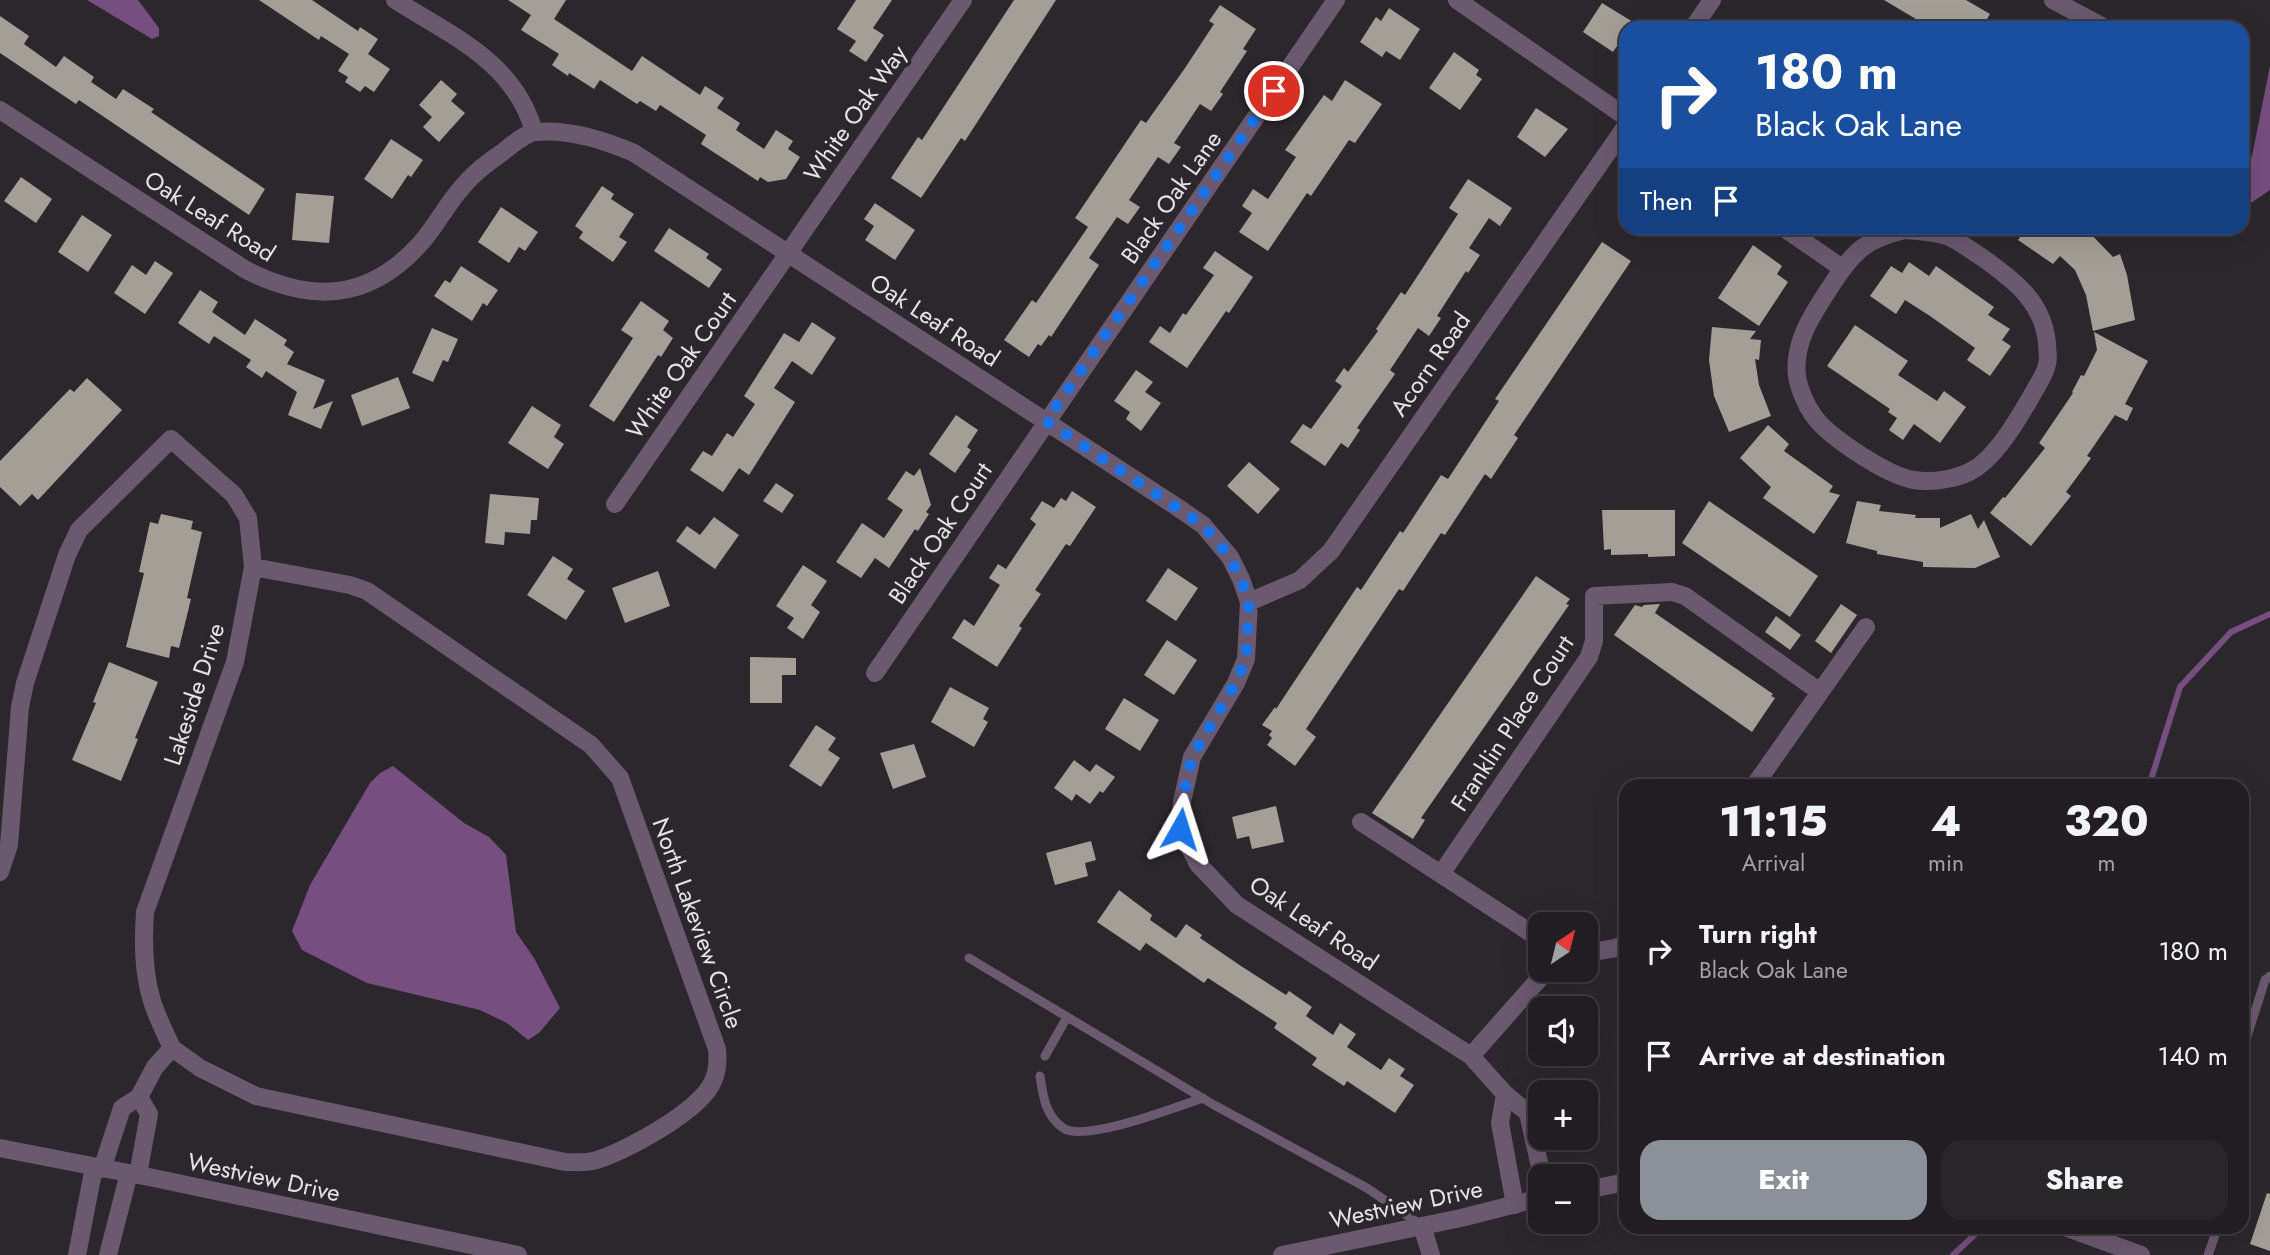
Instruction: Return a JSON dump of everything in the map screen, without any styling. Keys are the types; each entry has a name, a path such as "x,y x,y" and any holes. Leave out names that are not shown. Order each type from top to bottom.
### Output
{"street":[{"path":"395,0 478,52 499,71 512,84 522,100 534,132"},
{"name":"White Oak Way","path":"788,254 963,0"},
{"name":"Black Oak Lane","path":"1046,421 1336,0"},
{"path":"1457,0 1619,112"},
{"path":"1698,21 1712,0"},
{"path":"2053,0 2092,21"},
{"name":"Oak Leaf Road","path":"0,110 246,270 271,283 300,291 349,290 387,274 419,245 463,186 484,165 534,132 584,136 634,153 1203,525 1230,557 1249,602 1246,659 1236,682 1192,757 1182,802 1180,829 1198,864 1237,905 1471,1056 1505,1094 1528,1113 1539,1164"},
{"name":"Acorn Road","path":"1249,602 1300,580 1331,551 1619,136"},
{"path":"1794,235 1842,268"},
{"path":"1884,235 1864,244 1842,268 1809,320 1796,358 1797,378 1813,416 1837,438 1896,475 1916,481 1957,476 1976,468 1997,447 2048,365 2046,330 2027,292 1971,250 1941,235"},
{"name":"White Oak Court","path":"615,504 788,254"},
{"name":"Black Oak Court","path":"875,673 1046,421"},
{"name":"Lakeside Drive","path":"0,872 9,845 20,707 25,683 67,555 79,530 172,439 234,495 248,518 253,567 235,662 145,912 143,943 146,972 152,1002 172,1048"},
{"name":"North Lakeview Circle","path":"172,1048 200,1068 256,1096 565,1162 591,1162 621,1151 688,1111 708,1091 718,1065 717,1049 620,778 606,760 591,745 367,591 350,585 253,567"},
{"name":"Franklin Place Court","path":"1441,874 1589,657 1594,641 1594,596 1672,592 1685,596 1820,692"},
{"path":"1759,779 1866,627"},
{"path":"1361,822 1528,931"},
{"path":"1598,951 1619,946"},
{"path":"1471,1056 1536,982"},
{"path":"77,1255 98,1168 122,1108 139,1097 155,1067 172,1048"},
{"path":"1505,1094 1500,1124 1515,1205"},
{"path":"108,1255 134,1174 149,1114 139,1097"},
{"name":"Westview Drive","path":"0,1148 518,1255"},
{"path":"1598,1188 1619,1183"},
{"name":"Westview Drive","path":"1282,1255 1528,1202"},
{"path":"1422,1226 1431,1255"},
{"path":"2084,1234 2141,1255"}],"lane":[{"path":"969,958 1203,1098 1367,1188 1422,1226"},
{"path":"2249,1030 2265,980 2270,976"},
{"path":"1045,1056 1067,1017"},
{"path":"1040,1076 1044,1106 1064,1129 1085,1133 1113,1127 1203,1098"},
{"path":"2208,1255 2216,1234"}],"shaded area":[{"path":"87,0 138,0 159,28 159,36 152,39"},
{"path":"2270,66 2270,190 2249,204 2249,159 2252,156"},
{"path":"393,766 464,823 489,837 506,855 516,932 534,958 560,1008 539,1033 528,1040 507,1023 480,1010 367,983 302,950 292,931 310,885 370,783"}],"building":[{"path":"259,0 312,0 358,31 360,27 378,39 368,54 390,69 374,92 365,86 360,92 345,82 348,77 338,71 349,54 321,36 319,40"},
{"path":"508,0 566,0 554,19 632,71 642,56 700,95 705,86 724,98 717,108 740,123 736,130 764,149 776,130 793,141 788,149 800,157 786,179 768,182 760,177 758,181 701,144 706,135 660,105 656,111 640,101 637,104 600,80 594,89 552,65 559,54 521,30 531,15"},
{"path":"856,0 892,0 873,28 884,35 866,62 849,51 856,41 837,29"},
{"path":"1014,0 1056,0 965,141 961,138 921,198 891,178 918,137 922,140"},
{"path":"1884,0 1966,0 1990,14 1986,21 1919,21"},
{"path":"1602,3 1631,21 1619,21 1619,43 1613,52 1583,32"},
{"path":"1220,5 1256,29 1243,49 1247,51 1211,111 1200,104 1174,143 1181,147 1169,164 1158,157 1129,200 1140,207 1128,224 1117,217 1089,258 1099,265 1051,337 1049,335 1041,346 1038,344 1029,357 1004,340 1032,300 1036,303 1088,227 1075,218 1141,120 1146,123 1185,68 1214,24 1209,21"},
{"path":"1389,8 1420,29 1400,60 1386,51 1382,57 1360,42 1376,17 1381,21"},
{"path":"0,16 29,36 24,44 56,67 64,56 94,77 91,82 116,99 123,89 154,109 151,112 265,189 249,215 79,100 76,104 0,53"},
{"path":"1454,52 1479,70 1476,75 1482,79 1460,110 1429,88"},
{"path":"441,80 457,94 451,101 465,113 439,142 423,127 432,117 419,105"},
{"path":"1345,80 1382,104 1355,143 1349,140 1311,196 1307,193 1268,251 1239,232 1252,213 1242,206 1253,189 1268,199 1296,157 1285,150 1324,95 1332,101"},
{"path":"1536,108 1568,129 1545,157 1517,137"},
{"path":"391,139 423,160 411,177 408,175 392,199 364,179"},
{"path":"21,177 52,199 36,223 4,201"},
{"path":"1468,179 1512,208 1500,226 1489,218 1469,248 1480,255 1468,273 1466,271 1437,316 1441,318 1429,336 1418,328 1390,370 1395,374 1357,428 1360,430 1348,448 1341,443 1325,466 1290,442 1303,424 1311,429 1342,386 1335,381 1344,368 1348,372 1378,331 1376,329 1401,292 1405,295 1458,214 1449,208"},
{"path":"602,186 614,194 611,199 634,214 619,237 627,242 613,262 579,238 583,232 575,226"},
{"path":"296,193 334,196 329,243 292,240"},
{"path":"875,203 915,230 895,260 865,240 874,226 864,219"},
{"path":"501,207 538,232 525,251 519,247 509,263 478,242"},
{"path":"82,215 112,235 88,272 58,252"},
{"path":"669,228 709,254 706,258 722,269 709,288 654,251"},
{"path":"2021,235 2092,235 2113,257 2120,254 2127,275 2135,320 2093,331 2086,295 2075,270 2060,256 2053,264 2018,240"},
{"path":"1602,242 1631,261 1514,435 1518,438 1491,479 1485,474 1445,535 1441,533 1403,591 1399,589 1306,729 1316,737 1295,766 1267,745 1272,738 1269,735 1272,731 1262,725 1275,707 1276,709 1357,587 1361,590 1441,475 1448,479 1499,401 1495,399"},
{"path":"1753,245 1782,266 1777,274 1788,282 1759,326 1718,298"},
{"path":"1215,251 1253,277 1187,368 1149,342 1160,326 1170,333 1183,313 1186,315 1214,275 1203,268"},
{"path":"155,261 173,273 145,314 114,293 132,265 146,275"},
{"path":"1909,262 1929,276 1936,266 1994,307 1988,315 2010,329 2002,340 2011,346 1990,376 1967,360 1975,348 1930,316 1905,300 1896,314 1870,296 1891,266 1902,273"},
{"path":"461,266 498,290 487,306 483,303 472,321 434,296 445,280 450,283"},
{"path":"200,290 218,302 212,312 245,335 255,319 287,340 284,345 294,352 287,364 325,380 313,409 333,401 321,429 288,415 297,392 266,371 262,378 246,367 251,360 214,336 209,344 178,323"},
{"path":"641,301 669,321 663,330 673,338 661,357 658,355 614,422 589,406 633,338 621,330"},
{"path":"812,322 836,338 812,375 792,361 774,388 795,402 749,475 739,468 723,492 690,470 703,451 712,456 727,433 733,437 755,404 744,396 784,333 799,342"},
{"path":"1855,325 1908,361 1898,375 1937,401 1944,391 1966,407 1940,443 1914,424 1903,440 1889,430 1897,418 1888,412 1890,409 1827,366"},
{"path":"1712,327 1756,331 1750,339 1761,340 1759,360 1755,359 1759,385 1771,416 1729,432 1714,396 1709,360"},
{"path":"432,328 458,339 448,362 443,360 433,382 412,373"},
{"path":"2094,332 2148,361 2125,404 2133,408 2127,421 2115,415 2087,456 2091,458 2066,492 2071,496 2031,546 1990,513 2045,448 2039,443 2073,393 2081,375 2084,376 2097,350"},
{"path":"1136,370 1153,382 1145,392 1161,403 1141,431 1126,419 1130,412 1114,401"},
{"path":"398,377 410,408 362,426 351,395"},
{"path":"87,378 122,410 38,500 32,494 20,506 0,487 0,461 70,389 74,392"},
{"path":"532,406 561,425 554,437 564,444 548,469 508,443"},
{"path":"956,415 978,430 967,447 971,450 955,473 929,454"},
{"path":"1768,425 1789,444 1784,451 1833,486 1829,492 1840,495 1814,534 1763,498 1771,487 1740,458"},
{"path":"1249,462 1280,489 1258,514 1227,486"},
{"path":"920,468 931,505 926,512 929,514 918,531 915,529 889,568 875,558 861,578 836,562 862,523 884,538 903,510 887,499 906,471 914,476"},
{"path":"776,483 794,495 782,513 763,501"},
{"path":"1072,491 1096,507 1070,546 1066,544 1035,590 1041,594 1019,626 1022,628 997,667 952,638 964,619 974,626 1000,585 989,578 998,564 1006,569 1036,524 1030,519 1042,501 1054,508 1061,498 1066,501"},
{"path":"490,494 539,498 537,520 531,520 530,534 505,532 504,545 485,543"},
{"path":"1709,501 1818,576 1790,617 1682,543"},
{"path":"1857,501 1881,505 1879,511 1916,515 1915,518 1940,518 1940,528 1971,514 1978,529 1984,520 2000,557 1975,568 1923,567 1923,562 1877,554 1877,551 1846,543"},
{"path":"1602,510 1675,510 1675,556 1611,555 1611,549 1604,550"},
{"path":"161,514 193,521 191,529 202,532 187,598 191,599 179,648 171,646 169,658 126,647 144,573 139,572 150,522 158,524"},
{"path":"714,517 739,535 715,569 676,541 687,526 700,535"},
{"path":"553,556 573,569 567,579 585,591 566,620 527,595"},
{"path":"803,565 827,581 811,605 820,612 803,639 787,628 794,618 776,606"},
{"path":"1168,568 1198,588 1176,621 1146,601"},
{"path":"658,571 670,606 625,623 612,588"},
{"path":"1536,576 1570,599 1566,604 1569,605 1421,818 1425,820 1413,839 1372,813"},
{"path":"1660,604 1655,613 1773,694 1771,696 1775,698 1752,732 1614,635 1635,605 1642,607"},
{"path":"1841,604 1857,615 1831,653 1815,641"},
{"path":"1776,616 1801,635 1790,650 1765,632"},
{"path":"1167,640 1197,660 1174,695 1144,675"},
{"path":"750,657 796,658 796,675 782,675 782,703 750,703"},
{"path":"109,662 158,682 121,781 72,760 96,703 93,702"},
{"path":"950,687 989,708 983,719 988,722 974,747 931,722"},
{"path":"1124,698 1159,720 1140,751 1105,729"},
{"path":"816,725 836,738 828,750 840,758 821,787 789,766"},
{"path":"914,744 926,777 893,789 880,753"},
{"path":"1074,760 1090,772 1096,764 1115,777 1090,804 1076,794 1072,801 1054,788"},
{"path":"1276,806 1284,842 1252,849 1249,836 1237,839 1232,817"},
{"path":"1091,841 1096,860 1085,863 1088,876 1055,885 1046,853"},
{"path":"1119,890 1152,915 1150,920 1176,938 1186,924 1202,935 1200,938 1241,966 1286,995 1289,991 1312,1007 1306,1016 1333,1035 1340,1023 1356,1034 1347,1047 1381,1070 1389,1058 1405,1069 1400,1076 1414,1085 1395,1113 1347,1081 1344,1086 1312,1065 1317,1058 1274,1028 1277,1023 1208,978 1204,983 1146,943 1140,951 1097,922"},
{"path":"2267,1193 2270,1194 2270,1251 2250,1244"}],"waterway":[{"path":"2151,779 2180,687 2231,632 2270,614"},
{"path":"1953,1255 1976,1234"}],"route":[{"path":"1180,829 1182,802 1192,757 1236,682 1246,659 1249,602 1230,557 1203,525 1046,421 1274,91"}]}
